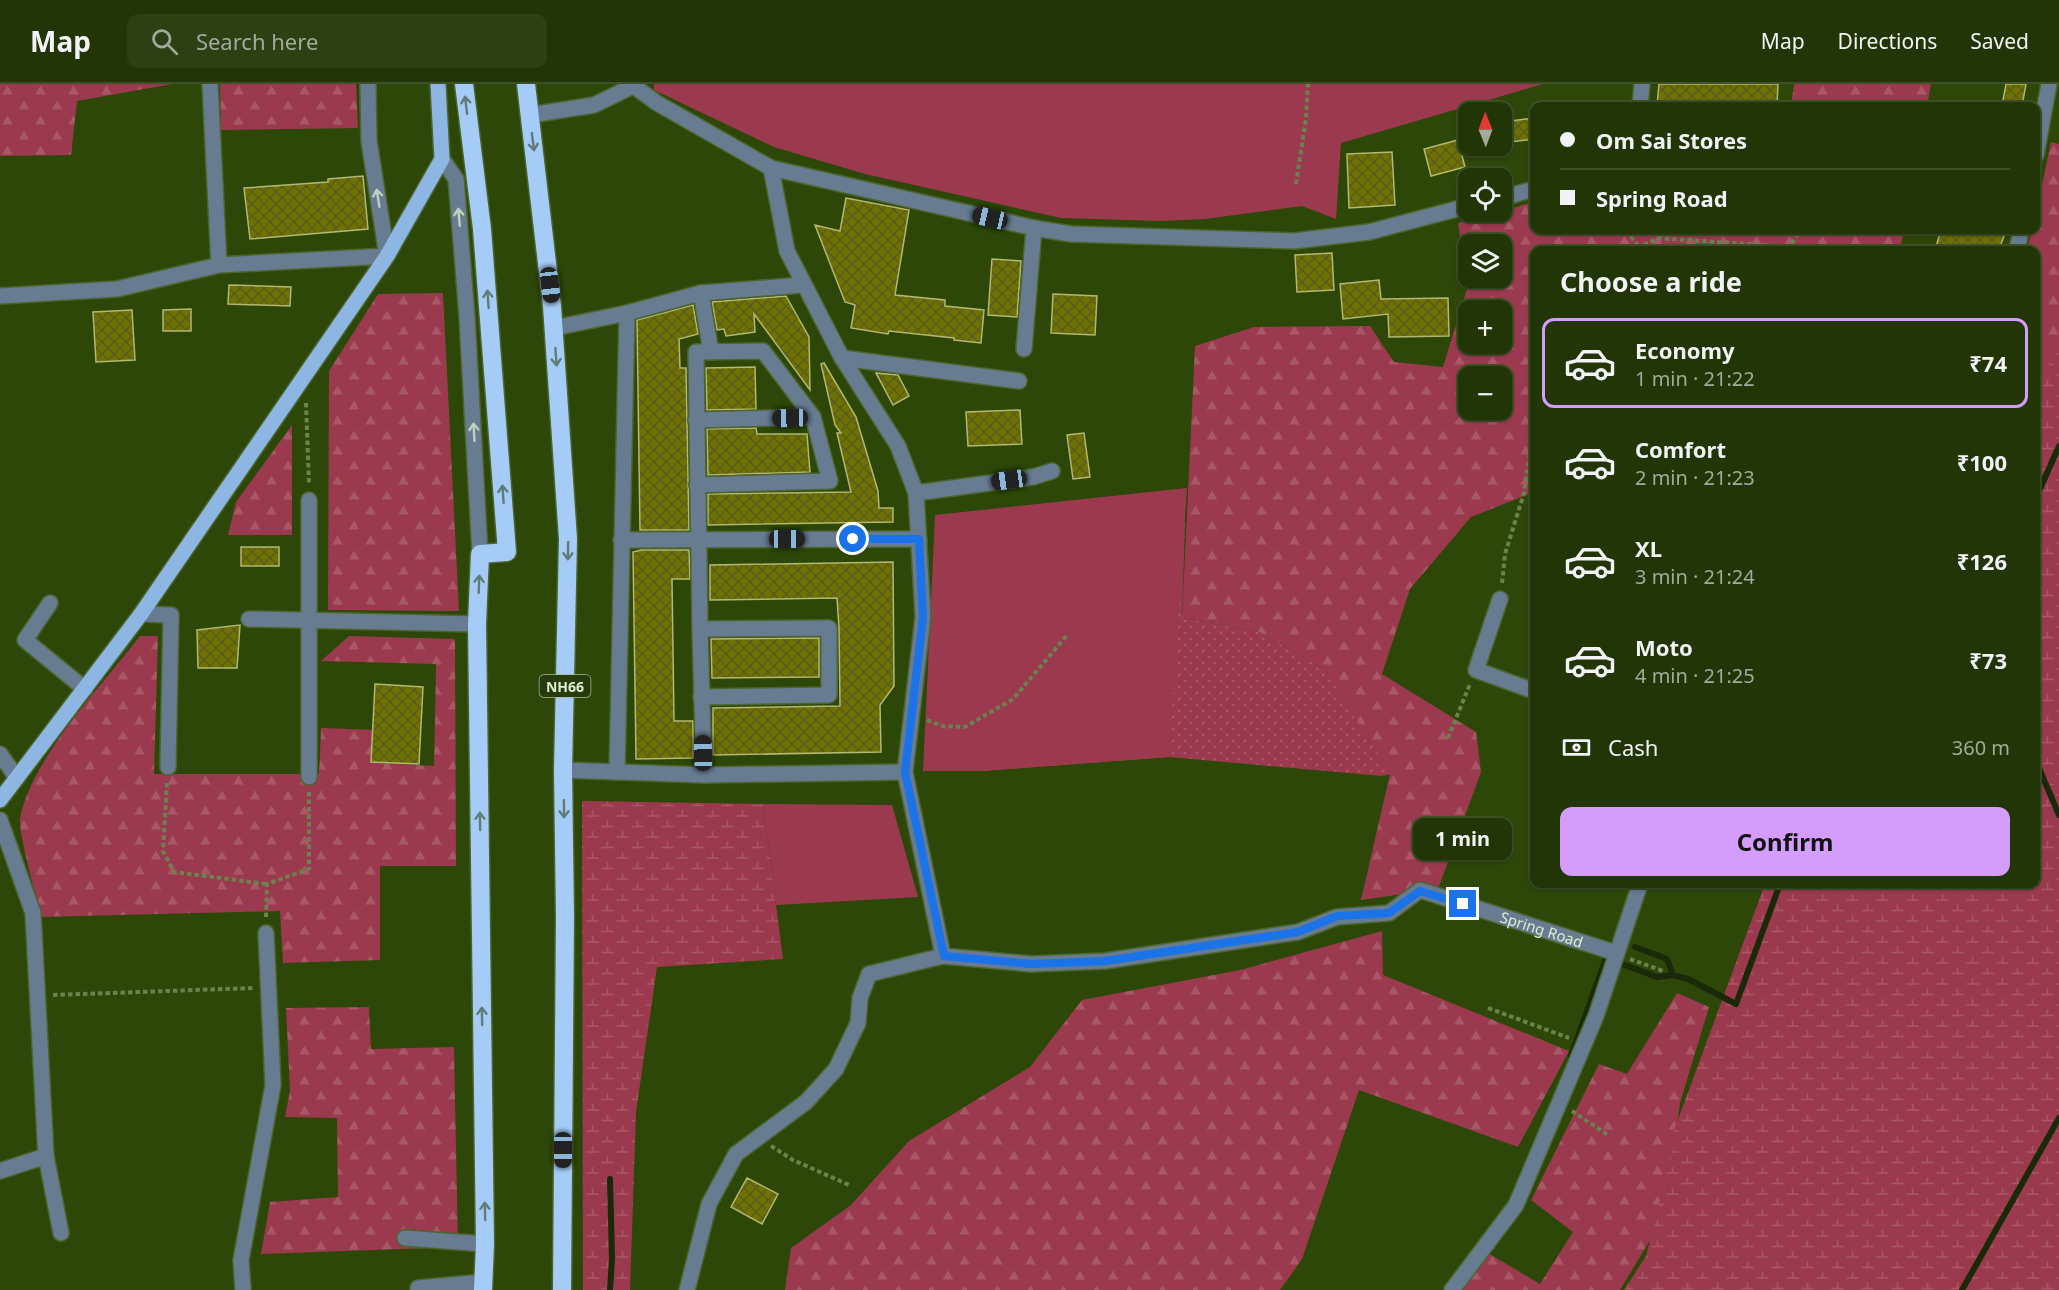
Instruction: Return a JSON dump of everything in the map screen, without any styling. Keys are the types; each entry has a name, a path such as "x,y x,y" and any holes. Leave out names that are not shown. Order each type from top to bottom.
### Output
{"highway":[{"path":"464,84 482,229 507,552 480,554 477,624 485,1244 483,1286"},
{"name":"NH66","path":"526,84 554,328 568,539 563,770 565,928 562,1290"}],"main road":[{"path":"0,800 141,614 387,256 442,159 438,84"}],"street":[{"path":"210,84 219,265"},
{"path":"0,296 117,289 219,265 387,256 369,141 368,84"},
{"path":"1640,102 1642,84"},
{"path":"2040,133 2049,84"},
{"path":"530,115 594,105 632,85 657,103 771,168 1034,228 1071,234 1294,241 1369,232 1458,209"},
{"path":"442,159 456,179 467,317 480,554"},
{"path":"687,1290 709,1204 736,1154 806,1102 836,1069 858,1023 860,998 869,974 944,956 905,772 923,617 916,493 898,446 842,358 802,285 787,251 771,168"},
{"path":"1512,195 1530,190"},
{"path":"1024,349 1034,228"},
{"path":"554,328 627,314 701,293 802,285"},
{"path":"701,293 711,352"},
{"path":"617,772 627,314"},
{"path":"697,485 830,481 813,417 763,351 696,352 696,420 697,485 699,539 701,697 704,775"},
{"path":"842,358 1019,381"},
{"path":"696,420 813,417"},
{"path":"916,493 1033,477 1052,471"},
{"path":"309,500 309,777"},
{"path":"621,540 919,539"},
{"path":"1500,599 1476,670 1530,690"},
{"path":"50,603 25,640 84,689"},
{"path":"141,614 171,615 168,767"},
{"path":"249,619 477,624"},
{"path":"700,629 829,628 829,695 701,697"},
{"path":"0,754 17,778"},
{"path":"563,770 704,775 905,772"},
{"path":"0,820 33,914 46,1156 61,1233"},
{"path":"1452,1290 1516,1205 1584,1043 1639,888"},
{"name":"Spring Road","path":"944,956 1031,964 1105,961 1298,932 1337,916 1389,913 1420,891 1617,950"},
{"path":"243,1290 241,1260 273,1085 266,933"},
{"path":"0,1171 46,1156"},
{"path":"405,1239 485,1244"},
{"path":"418,1288 483,1286"}],"path":[{"path":"1296,184 1306,118 1308,84"},
{"path":"1644,246 1659,238 1776,246"},
{"path":"305,375 309,500"},
{"path":"1500,599 1505,554 1524,493 1530,450"},
{"path":"912,714 942,726 965,727 1013,699 1068,634"},
{"path":"1448,738 1476,670"},
{"path":"168,767 163,851 174,872 267,884 309,869 309,777"},
{"path":"266,933 267,884"},
{"path":"1617,950 1663,971"},
{"path":"38,995 268,987"},
{"path":"1488,1008 1584,1043"},
{"path":"1559,1102 1608,1135"},
{"path":"758,1137 793,1160 849,1185"}],"green space":[{"path":"0,84 172,84 77,101 71,155 0,156"},
{"path":"220,84 356,84 358,128 221,130"},
{"path":"654,84 1543,84 1481,102 1458,102 1458,109 1341,143 1336,219 1302,206 1205,219 1161,221 1061,218 865,174 774,147 654,90"},
{"path":"1794,84 1931,84 1928,102 1792,102"},
{"path":"2051,142 2059,144 2059,358 2040,400 2040,246 2028,246 2031,234 2040,234 2040,194"},
{"path":"1530,203 1530,234 1903,234 1901,246 1530,246 1530,494 1471,517 1410,589 1382,674 1476,732 1481,772 1438,889 1361,900 1390,774 1326,670 1259,632 1182,618 1195,346 1254,327 1370,326 1394,362 1443,367 1458,318 1458,354 1512,354 1512,300 1464,300 1467,288 1512,288 1512,234 1460,234 1458,223 1512,222 1512,208"},
{"path":"443,293 459,611 328,610 329,371 378,294"},
{"path":"2059,333 2059,1290 1624,1290 1646,1256 1674,1144 1673,1133 1764,888 2040,888 2040,397"},
{"path":"292,425 292,535 228,535 236,502"},
{"path":"1187,488 1169,757 982,771 923,771 935,515"},
{"path":"1185,522 1182,618 1259,632 1326,670 1391,774 1382,776 1169,757 982,771 923,771 957,553"},
{"path":"140,636 158,636 154,774 319,774 321,728 375,730 376,763 434,766 436,664 321,661 349,636 455,639 456,866 380,866 380,960 283,963 280,911 41,917 20,826 27,796 38,772 70,723"},
{"path":"582,801 763,804 783,959 657,967 636,1112 630,1290 583,1290"},
{"path":"763,804 892,805 918,897 776,905"},
{"path":"1382,931 1383,975 1569,1051 1518,1147 1359,1090 1302,1259 1280,1290 785,1290 791,1248 851,1205 909,1141 1030,1067 1082,1000 1240,970"},
{"path":"1677,993 1709,1007 1680,1103 1664,1217 1620,1290 1463,1290 1488,1253 1540,1284 1573,1232 1531,1200 1599,1064 1627,1074"},
{"path":"369,1007 371,1049 454,1047 458,1247 261,1254 270,1202 338,1197 337,1118 285,1117 290,1090 286,1008"}],"building":[{"path":"1659,84 1778,84 1777,102 1657,102"},
{"path":"2006,84 2026,84 2023,102 2003,102"},
{"path":"1530,118 1530,140 1512,142 1512,121"},
{"path":"1458,140 1458,156 1462,156 1465,167 1431,176 1424,149"},
{"path":"1392,152 1395,205 1349,208 1347,154"},
{"path":"363,176 368,229 250,239 244,188 328,182 328,179"},
{"path":"846,198 909,210 895,295 945,300 945,306 984,310 981,343 954,340 954,338 889,331 888,334 851,328 855,305 845,302 815,225 840,231"},
{"path":"1940,234 2005,234 2000,246 1936,246"},
{"path":"1332,253 1334,290 1297,292 1295,255"},
{"path":"992,259 1021,261 1017,317 988,315"},
{"path":"1379,280 1381,299 1448,298 1449,336 1389,337 1388,314 1343,319 1340,284"},
{"path":"229,285 291,287 290,306 228,304"},
{"path":"1053,294 1097,296 1095,335 1051,333"},
{"path":"786,296 809,337 810,390 754,314 755,332 726,336 724,329 717,330 712,302"},
{"path":"693,305 698,334 679,339 680,368 686,368 689,530 640,530 637,320"},
{"path":"191,309 191,331 163,331 163,310"},
{"path":"132,310 135,360 96,362 93,312"},
{"path":"824,363 856,417 878,491 879,508 893,508 893,522 708,525 708,494 851,492 837,433 841,433 835,425 821,364"},
{"path":"755,367 756,409 707,410 706,368"},
{"path":"876,373 898,375 909,396 893,405"},
{"path":"1020,410 1022,444 968,446 966,412"},
{"path":"756,428 757,434 807,434 810,472 708,475 707,429"},
{"path":"1084,433 1090,477 1073,479 1067,435"},
{"path":"241,547 279,547 279,566 241,566"},
{"path":"689,550 690,579 672,579 674,721 693,721 693,758 636,759 633,552"},
{"path":"893,562 894,686 880,705 881,752 713,755 713,708 840,706 839,628 837,598 710,600 710,565"},
{"path":"240,625 237,668 198,668 197,630"},
{"path":"819,638 819,677 712,678 711,639"},
{"path":"375,684 423,687 419,764 371,762"},
{"path":"747,1178 778,1194 762,1224 731,1207"}],"waterway":[{"path":"2040,489 2059,446"},
{"path":"2040,770 2059,815"},
{"path":"1571,1056 1606,958 1657,977 1673,975 1688,979 1736,1004 1779,888"},
{"path":"1635,947 1667,959 1673,975"},
{"path":"1962,1290 2059,1118"},
{"path":"610,1179 612,1259 610,1290"}],"route":[{"path":"853,539 919,539 923,617 905,772 944,956 1031,964 1105,961 1298,932 1337,916 1389,913 1420,891 1463,904"}]}
